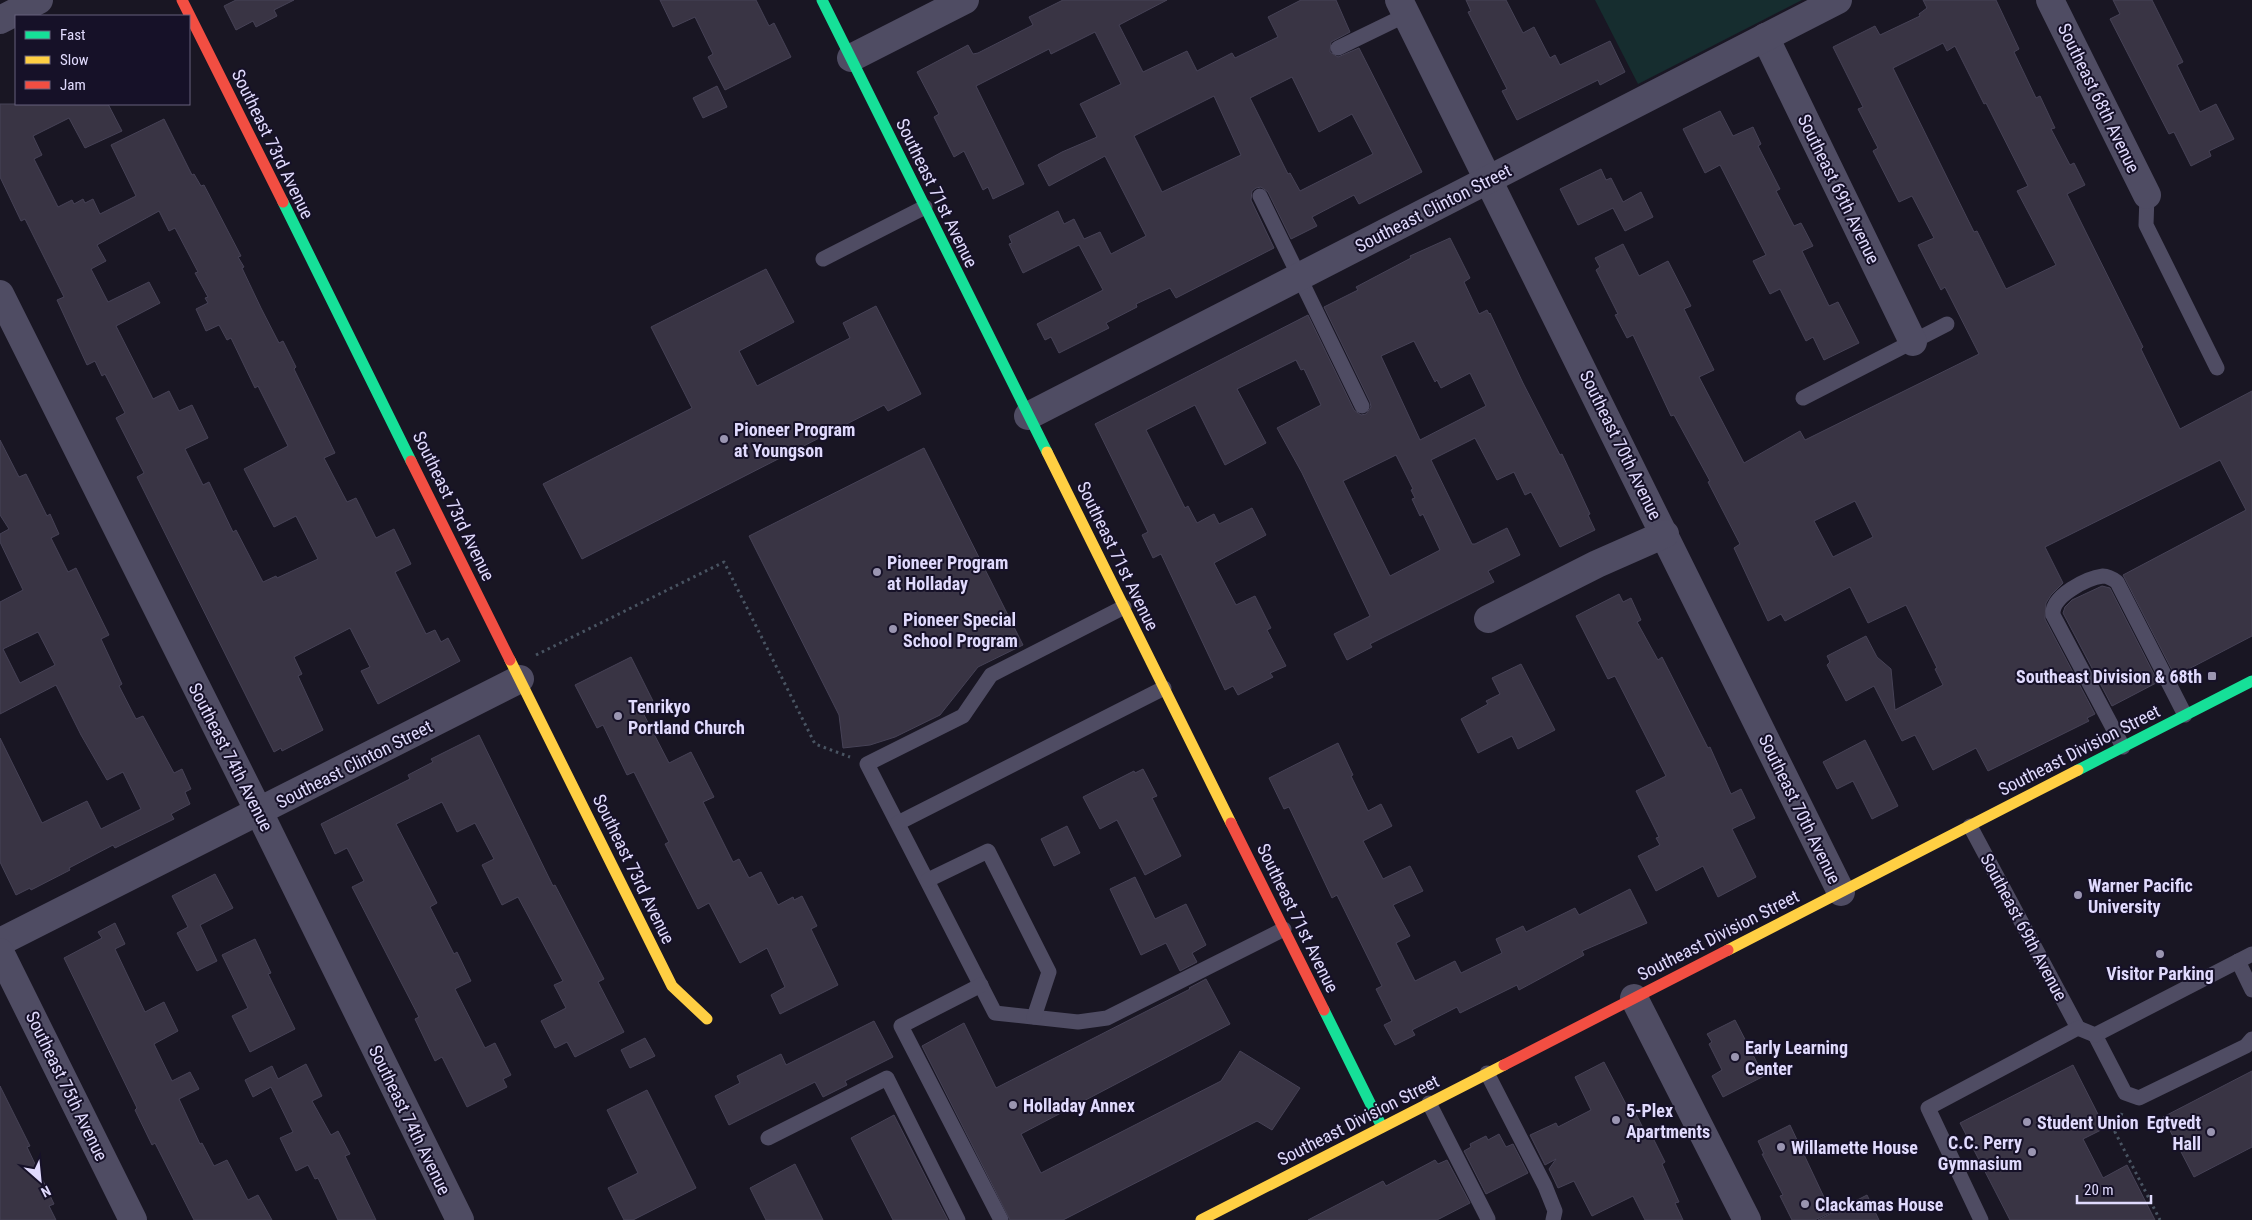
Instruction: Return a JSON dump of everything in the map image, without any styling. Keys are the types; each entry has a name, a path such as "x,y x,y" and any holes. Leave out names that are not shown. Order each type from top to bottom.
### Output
{"street":[{"path":"0,20 39,0"},
{"name":"Southeast 73rd Avenue","path":"182,0 189,15"},
{"name":"Southeast 71st Avenue","path":"822,0 1382,1127"},
{"path":"851,58 965,0"},
{"name":"Southeast Clinton Street","path":"1028,416 1838,0"},
{"name":"Southeast 68th Avenue","path":"2050,0 2148,195"},
{"name":"Southeast 70th Avenue","path":"1403,8 1842,892"},
{"name":"Southeast 73rd Avenue","path":"190,16 672,986 707,1019"},
{"name":"Southeast 69th Avenue","path":"1765,37 1914,342"},
{"name":"Southeast 74th Avenue","path":"0,294 259,812 460,1220"},
{"path":"1488,619 1596,564 1665,534"},
{"name":"Southeast Clinton Street","path":"0,942 259,812 517,673"},
{"name":"Southeast Division Street","path":"1201,1220 2252,681"},
{"name":"Southeast 75th Avenue","path":"0,952 133,1220"},
{"path":"1634,998 1747,1220"}],"lane":[{"path":"1338,48 1403,8"},
{"path":"2148,195 2146,226 2218,368"},
{"path":"1260,196 1362,406"},
{"path":"823,259 925,208"},
{"path":"1803,398 1947,324"},
{"path":"2123,747 2053,614 2055,602 2079,586 2103,576 2110,577 2118,582 2185,715"},
{"path":"1124,607 991,675 963,716 867,764 995,1013 1078,1022 1107,1018 1284,929"},
{"path":"898,824 1164,688"},
{"name":"Southeast 69th Avenue","path":"1970,826 2078,1028"},
{"path":"928,880 988,850 1049,972 1034,1017"},
{"path":"2095,1035 2252,954"},
{"path":"2238,962 2252,990"},
{"path":"981,985 901,1026 1000,1220"},
{"path":"1981,1220 1928,1108 2078,1028 2095,1035 2122,1089 2129,1096 2139,1098 2246,1046 2252,1039"},
{"path":"1487,1073 1545,1186 1555,1211 1553,1220"},
{"path":"768,1138 887,1078 958,1220"},
{"path":"1428,1103 1488,1219"}],"path":[{"path":"517,673 724,562 815,744 867,764"},
{"path":"2129,1096 2115,1132 2160,1220"}],"green space":[{"path":"1595,0 1802,0 1638,84"}],"building":[{"path":"236,0 294,0 274,10 277,16 256,27 253,21 236,30 224,6"},
{"path":"660,0 756,0 769,26 774,23 791,57 725,90 708,57 713,54 695,17 673,27"},
{"path":"1063,0 1167,0 1119,25 1143,72 1187,51 1197,71 1232,53 1235,58 1278,37 1268,17 1301,0 1336,0 1350,32 1331,42 1330,52 1338,57 1359,48 1422,172 1359,204 1354,195 1312,217 1317,226 1291,239 1268,192 1261,187 1256,188 1252,191 1251,200 1274,248 1176,298 1170,288 1136,304 1137,307 1106,323 1109,328 1059,353 1051,337 1045,340 1037,324 1103,290 1079,245 1023,273 1009,244 1012,243 1009,236 1058,211 1064,224 1074,219 1084,239 1100,232 1111,254 1146,236 1105,156 1049,186 1038,165 1097,137 1080,104 1121,84 1095,32 1051,54 1049,49 976,86 1024,184 993,199 988,187 983,190 964,151 954,157 934,117 939,114 917,72 968,45 973,54 978,53 1033,25 1029,17","holes":["1292,77 1319,132 1352,114 1373,154 1300,191 1290,173 1288,174 1250,98","1214,96 1241,155 1162,192 1134,136"]},
{"path":"1466,0 1506,0 1523,33 1534,27 1550,58 1555,55 1560,65 1610,41 1625,72 1600,85 1598,80 1517,120 1502,91 1507,89 1468,12 1471,11"},
{"path":"1923,0 1996,0 2019,49 2014,52 2036,98 2040,96 2055,128 2051,129 2070,165 2074,163 2085,185 2067,194 2143,347 2141,349 2180,429 2252,391 2252,636 2183,672 2182,670 2174,674 2123,575 2246,510 2220,460 2045,547 2063,583 2046,603 2045,619 2095,714 2087,718 2089,721 1988,771 1976,748 1933,770 1915,735 1902,741 1874,686 1846,701 1827,665 1830,662 1827,656 1866,636 1877,657 1891,669 1895,710 1943,685 1935,669 1937,668 1906,605 1868,623 1850,587 1785,621 1781,614 1768,621 1734,548 1740,544 1708,482 1710,481 1674,415 1671,416 1633,335 1627,338 1615,315 1618,314 1596,270 1600,267 1595,258 1623,244 1639,276 1668,261 1691,306 1684,309 1714,370 1699,377 1744,463 1800,431 1805,440 1979,354 1945,287 1941,290 1918,245 1934,238 1912,196 1899,202 1873,151 1878,148 1858,109 1863,107 1833,47 1875,26 1880,35 1920,16 1919,14 1927,8","holes":["1943,43 1947,51 1955,46 1984,104 1986,103 2028,186 2017,191 2056,265 2006,289 1977,231 1974,232 1893,68","1855,501 1873,537 1833,557 1814,521"]},
{"path":"2113,0 2152,0 2183,62 2177,65 2200,112 2216,104 2234,139 2209,151 2211,156 2191,166 2174,132 2169,134 2110,19 2120,14"},
{"path":"717,86 727,107 703,118 693,98"},
{"path":"0,104 109,105 122,131 85,148 69,118 33,136 42,155 34,159 58,207 72,200 74,204 83,199 85,203 93,199 100,214 136,196 111,145 164,119 192,175 194,174 201,186 204,185 241,256 238,257 244,267 242,268 261,308 279,343 283,341 296,367 294,369 335,453 324,458 347,502 356,498 376,538 394,529 411,564 395,572 426,634 435,630 441,642 448,638 460,661 378,704 361,671 370,667 350,628 294,657 302,674 298,676 323,730 282,751 281,748 274,752 137,477 144,473 116,418 125,413 105,374 102,376 95,361 87,365 57,300 64,297 25,219 21,221 0,177","holes":["159,211 169,231 175,228 198,272 195,273 208,297 205,298 208,303 196,309 206,331 219,325 227,340 231,338 255,388 258,386 288,446 244,469 274,527 296,516 318,559 277,578 276,576 263,582 236,530 233,532 209,482 203,485 185,449 208,438 192,405 179,411 169,391 153,399 116,326 160,303 149,282 108,302 91,269 106,261 97,245"]},
{"path":"1720,111 1733,136 1753,127 1761,144 1758,146 1780,189 1776,191 1794,226 1801,223 1813,246 1802,251 1829,306 1838,302 1859,343 1824,360 1813,337 1806,341 1780,289 1770,294 1753,261 1766,255 1720,165 1705,173 1683,129"},
{"path":"1601,169 1606,180 1611,178 1623,202 1641,192 1653,217 1625,231 1613,208 1578,225 1560,189"},
{"path":"1450,238 1470,278 1464,282 1479,314 1487,310 1490,313 1523,383 1560,455 1562,454 1590,514 1588,515 1595,530 1560,547 1531,492 1525,495 1514,472 1497,480 1475,438 1431,460 1472,544 1507,528 1520,555 1488,571 1494,582 1370,644 1372,647 1347,660 1334,634 1370,616 1302,473 1277,428 1321,405 1304,369 1301,370 1296,360 1237,389 1266,443 1225,465 1195,405 1146,430 1185,508 1188,506 1197,523 1214,514 1219,524 1252,508 1266,535 1214,563 1236,605 1255,596 1271,628 1267,630 1286,666 1270,673 1273,677 1238,695 1233,686 1225,690 1161,554 1153,558 1142,535 1148,532 1095,424 1308,315 1354,410 1361,415 1366,414 1371,407 1370,402 1324,307 1358,290 1356,287 1411,258 1410,256","holes":["1414,341 1435,382 1437,380 1441,388 1470,373 1486,406 1420,440 1381,356","1396,455 1413,489 1411,490 1415,498 1412,499 1420,516 1423,514 1440,550 1390,576 1343,481"]},
{"name":"Pioneer Program at Youngson","path":"766,269 794,322 739,351 757,386 850,338 843,323 876,306 921,394 888,411 884,405 582,559 543,484 692,408 651,327"},
{"path":"0,440 19,477 26,474 47,516 50,514 59,534 51,538 68,572 76,568 109,635 101,639 122,684 119,686 136,719 143,716 174,773 182,769 191,789 185,792 190,804 171,814 174,819 115,848 113,845 69,868 70,870 31,890 30,888 16,895 0,862 0,738 42,823 87,801 101,829 141,809 123,772 107,780 81,735 56,685 0,714 0,602 23,590 0,542 0,534 9,529 0,515","holes":["38,632 55,665 20,683 3,649"]},
{"name":"Pioneer Program at Holladay","path":"924,448 1023,645 978,667 940,715 895,737 870,745 843,748 839,715 749,536"},
{"path":"2102,586 2110,588 2158,682 2112,706 2063,613 2065,607 2072,600"},
{"path":"1619,594 1623,602 1631,598 1641,620 1637,622 1658,660 1662,657 1708,748 1710,747 1731,794 1741,789 1755,818 1732,829 1756,877 1718,897 1703,866 1656,891 1638,856 1660,845 1656,838 1659,837 1636,791 1666,776 1615,676 1608,679 1576,616"},
{"path":"631,657 653,701 640,707 669,763 691,752 714,797 703,802 733,862 739,859 749,878 761,872 778,905 793,897 794,900 802,896 817,926 811,929 838,985 780,1014 771,995 785,987 767,948 740,963 709,903 698,909 665,844 669,842 634,772 627,775 603,725 597,728 575,685"},
{"path":"1521,664 1555,730 1518,749 1512,736 1478,753 1461,719 1488,704 1486,701 1500,694 1492,678"},
{"path":"479,735 553,886 555,885 604,979 598,982 624,1032 575,1057 567,1042 555,1048 541,1021 566,1008 554,985 563,981 518,897 502,905 482,865 494,859 475,823 457,832 442,802 396,824 437,903 430,907 454,954 457,952 471,981 455,989 485,1048 495,1043 511,1075 503,1079 507,1087 467,1107 442,1057 435,1061 415,1019 419,1017 352,887 364,881 347,848 335,854 321,824 410,779 408,775 433,762 431,759"},
{"path":"1865,740 1898,806 1872,819 1853,781 1837,789 1823,762"},
{"path":"1338,743 1368,811 1381,804 1392,826 1363,841 1383,879 1410,866 1423,891 1393,905 1410,936 1396,943 1415,981 1455,961 1461,973 1502,953 1496,939 1523,926 1526,932 1575,908 1579,915 1630,889 1647,923 1582,951 1584,955 1519,990 1517,985 1460,1013 1457,1007 1412,1030 1415,1035 1395,1045 1384,1025 1392,1021 1376,989 1382,986 1337,895 1332,898 1289,807 1284,809 1269,778"},
{"path":"1143,769 1157,796 1152,798 1181,856 1145,875 1117,820 1100,829 1083,797 1134,771 1135,773"},
{"path":"1067,826 1080,853 1054,866 1041,839"},
{"path":"215,874 233,908 200,925 217,961 197,971 177,933 188,927 172,896"},
{"path":"1135,877 1155,919 1186,904 1206,945 1192,953 1197,962 1180,971 1166,943 1141,955 1110,889"},
{"path":"115,923 125,944 115,949 145,1012 164,1002 178,1031 154,1044 172,1081 190,1072 199,1089 179,1099 200,1144 202,1143 214,1166 227,1160 248,1200 258,1195 272,1220 194,1220 155,1143 152,1145 135,1110 137,1108 64,958 102,938 98,932"},
{"path":"255,939 271,973 268,974 295,1029 250,1052 232,1016 248,1008 222,955"},
{"name":"Holladay Annex","path":"1206,979 1230,1024 1021,1134 1041,1173 1221,1081 1240,1051 1300,1088 1272,1130 1257,1121 1063,1220 1010,1220 922,1046 964,1023 996,1088 1190,989"},
{"name":"Early Learning Center","path":"1735,1020 1764,1076 1723,1097 1712,1076 1722,1070 1709,1044 1712,1042 1707,1034"},
{"path":"874,1021 893,1057 845,1081 847,1085 823,1097 815,1082 729,1125 715,1096 740,1083 737,1076 781,1054 786,1065"},
{"path":"645,1038 655,1056 630,1068 621,1050"},
{"path":"1604,1062 1628,1108 1632,1106 1644,1130 1648,1128 1665,1162 1662,1164 1679,1202 1675,1203 1683,1220 1645,1220 1633,1196 1592,1216 1574,1181 1558,1188 1549,1169 1556,1159 1545,1165 1530,1135 1556,1123 1558,1127 1591,1110 1575,1077"},
{"path":"306,1064 322,1096 312,1101 331,1135 338,1131 350,1154 345,1156 376,1220 338,1220 318,1178 315,1179 308,1165 296,1171 280,1138 293,1132 271,1087 253,1097 245,1080 272,1066 278,1079"},
{"name":"C.C. Perry Gymnasium","path":"2073,1065 2105,1128 2083,1139 2103,1178 2127,1165 2155,1220 2010,1220 1960,1123"},
{"name":"Egtvedt Hall","path":"2252,1071 2252,1147 2194,1177 2163,1117"},
{"path":"0,1086 30,1146 27,1147 54,1204 49,1206 56,1220 0,1220"},
{"path":"647,1090 696,1188 633,1220 624,1220 608,1188 638,1173 607,1110"},
{"path":"894,1115 948,1220 893,1220 851,1138"},
{"path":"1790,1125 1831,1212 1815,1220 1792,1220 1780,1196 1783,1195 1762,1154 1764,1154 1758,1141"},
{"path":"1499,1134 1506,1147 1513,1144 1528,1173 1486,1194 1464,1151 1471,1147 1470,1144 1486,1136 1488,1140"},
{"path":"1435,1160 1438,1164 1447,1160 1470,1203 1437,1220 1308,1220 1383,1181 1386,1186"},
{"path":"795,1164 823,1220 766,1220 750,1188"},
{"path":"1867,1195 1879,1220 1818,1220"}],"traffic: fast":[{"path":"822,0 1047,452"},
{"path":"283,202 411,461"},
{"path":"2078,770 2252,681"},
{"path":"1324,1010 1382,1127"}],"traffic: slow":[{"path":"1047,452 1231,823"},
{"path":"510,660 672,986 707,1019"},
{"path":"1728,950 2078,770"},
{"path":"1201,1220 1504,1065"}],"traffic: jam":[{"path":"182,0 190,15"},
{"path":"190,16 283,202"},
{"path":"411,461 510,660"},
{"path":"1231,823 1324,1010"},
{"path":"1504,1065 1728,950"}],"place":[{"name":"Pioneer Program at Youngson","path":"724,439"},
{"name":"Pioneer Program at Holladay","path":"877,572"},
{"name":"Pioneer Special School Program","path":"893,629"},
{"name":"Southeast Division & 68th","path":"2212,676"},
{"name":"Tenrikyo Portland Church","path":"618,716"},
{"name":"Warner Pacific University","path":"2078,895"},
{"name":"Visitor Parking","path":"2160,954"},
{"name":"Early Learning Center","path":"1735,1057"},
{"name":"Holladay Annex","path":"1013,1105"},
{"name":"5-Plex Apartments","path":"1616,1120"},
{"name":"Student Union","path":"2027,1122"},
{"name":"Egtvedt Hall","path":"2211,1132"},
{"name":"Willamette House","path":"1781,1147"},
{"name":"C.C. Perry Gymnasium","path":"2032,1152"},
{"name":"Clackamas House","path":"1805,1204"}]}
